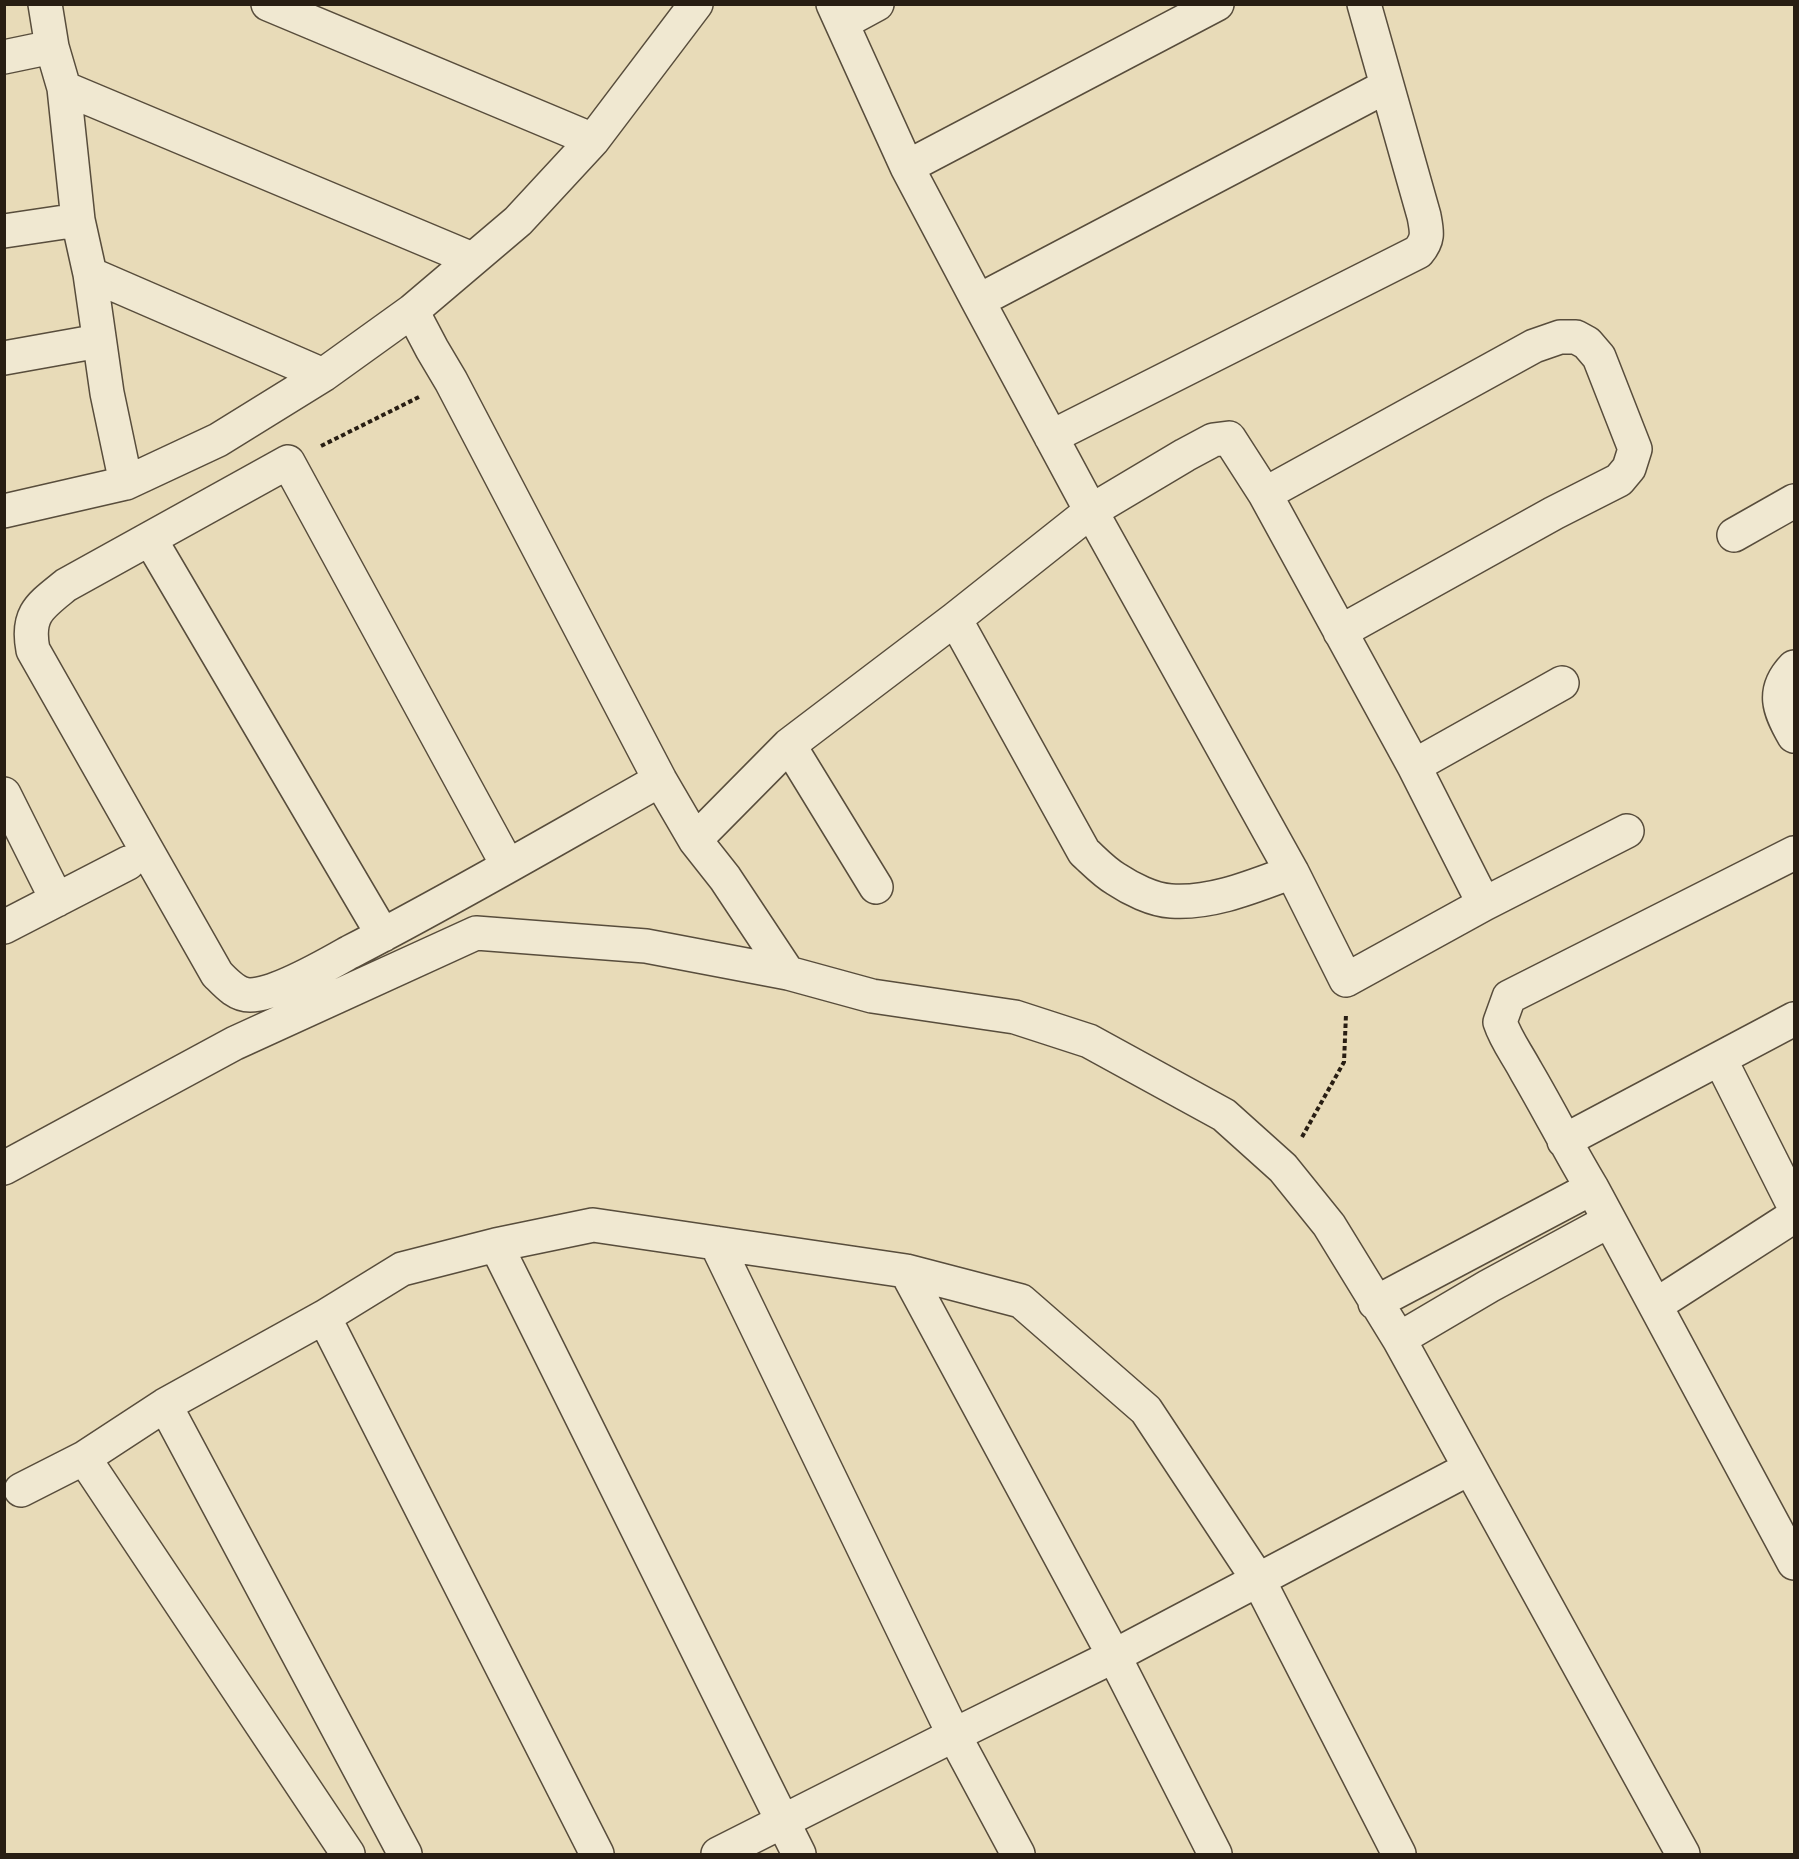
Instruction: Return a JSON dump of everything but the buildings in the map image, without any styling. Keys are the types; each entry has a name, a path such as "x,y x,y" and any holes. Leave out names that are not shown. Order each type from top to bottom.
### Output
{"street":[{"path":"45,4 52,47 64,88 78,220 90,274 99,341 126,483"},
{"path":"268,4 593,140"},
{"path":"4,511 126,483 218,440 323,375 412,311 518,221 593,140 696,4"},
{"path":"877,4 837,14 907,166 1091,511 1292,873 1346,980 1484,904 1627,831"},
{"path":"907,166 1217,4"},
{"path":"1051,437 1418,252 1425,244 1427,231 1424,216 1364,4"},
{"path":"4,57 52,47"},
{"path":"978,301 1387,86"},
{"path":"64,88 472,259"},
{"path":"4,231 78,220"},
{"path":"90,274 323,375"},
{"path":"412,311 660,780 695,840 725,878 788,973"},
{"path":"1265,494 1534,346 1560,337 1576,337 1587,343 1599,357 1635,449 1629,468 1618,480 1340,632"},
{"path":"4,358 99,341"},
{"path":"695,840 789,745 955,619 1091,511 1213,440 1229,438 1265,494 1414,766 1484,904"},
{"path":"508,866 288,462 66,585 46,601 33,617 30,635 33,650 217,974 232,989 249,995 267,991 300,978 383,935 508,866 660,780"},
{"path":"1734,534 1794,501"},
{"path":"150,538 383,935"},
{"path":"955,619 1084,852 1114,879 1142,893 1170,902 1201,900 1241,891 1292,873"},
{"path":"1794,667 1780,688 1779,700 1794,736"},
{"path":"1414,766 1562,683"},
{"path":"789,745 876,887"},
{"path":"4,794 57,900"},
{"path":"1794,853 1509,997 1500,1022 1504,1035 1527,1071 1592,1188 1794,1563"},
{"path":"4,927 128,863"},
{"path":"4,1168 235,1043 476,933 646,946 788,973 872,996 1015,1017 1089,1041 1224,1115 1283,1168 1329,1225 1399,1339 1683,1854"},
{"path":"1564,1141 1794,1019"},
{"path":"1720,1059 1794,1206"},
{"path":"1376,1303 1592,1188"},
{"path":"1656,1305 1794,1216"},
{"path":"1399,1339 1489,1286 1609,1221"},
{"path":"21,1490 84,1458 165,1405 324,1317 402,1269 496,1245 593,1225 906,1271 1021,1301 1146,1410 1259,1581 1399,1854"},
{"path":"716,1242 954,1735 1018,1854"},
{"path":"496,1245 781,1822 799,1854"},
{"path":"906,1271 1114,1656 1215,1854"},
{"path":"324,1317 597,1854"},
{"path":"165,1405 405,1854"},
{"path":"84,1458 348,1854"},
{"path":"718,1854 1114,1656 1470,1467"}],"path":[{"path":"288,462 451,381"},
{"path":"1283,1168 1344,1062 1346,980"}]}
